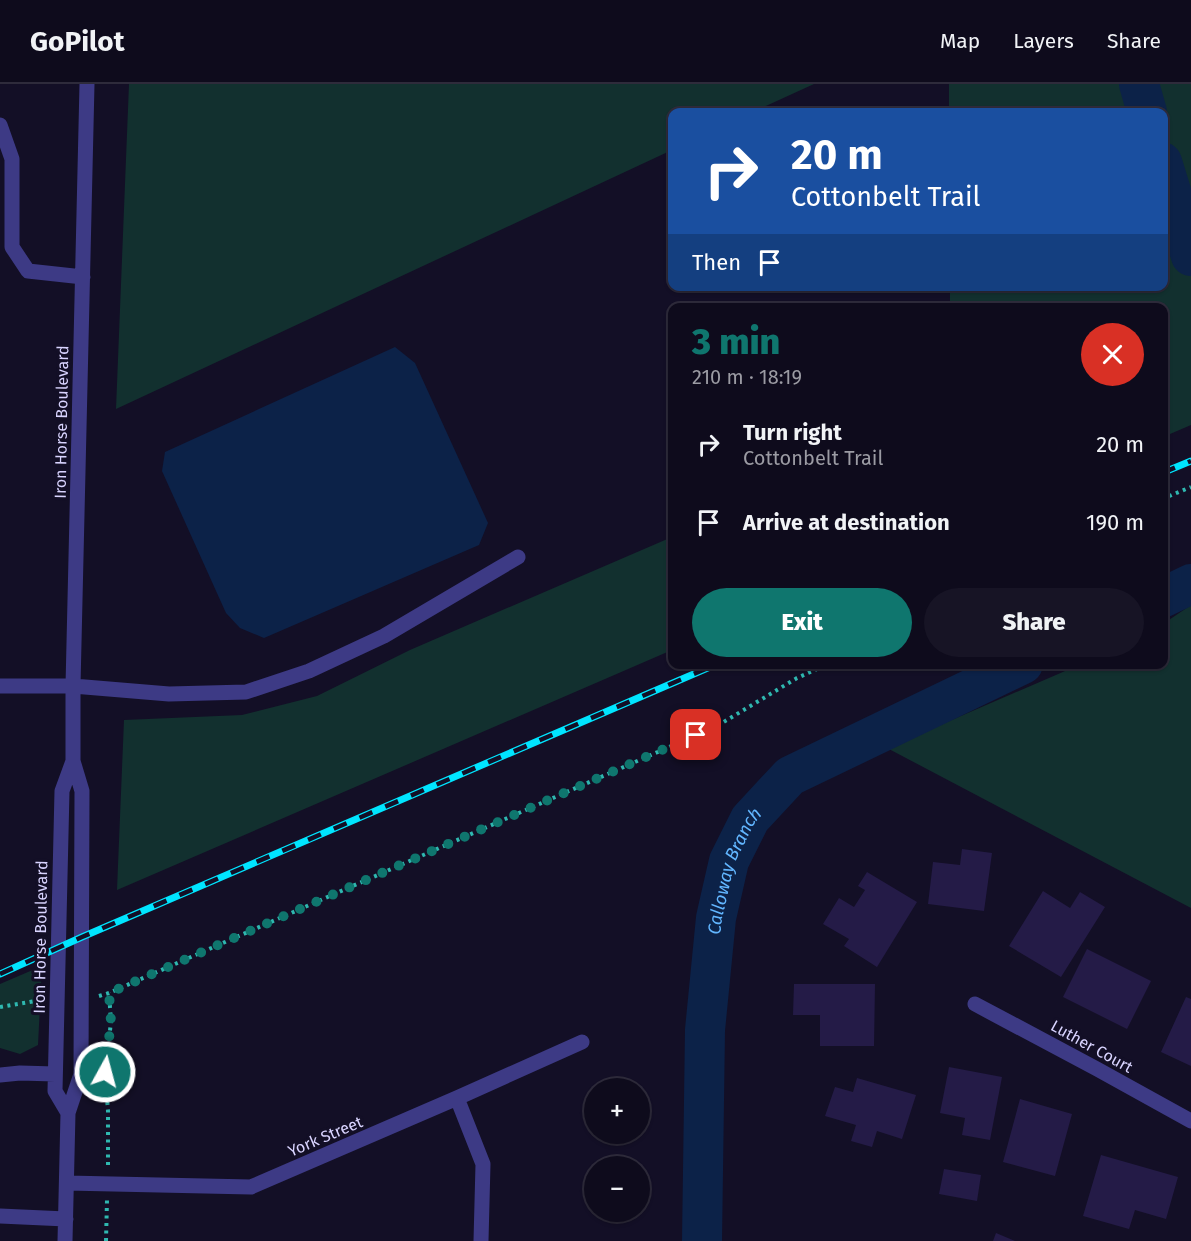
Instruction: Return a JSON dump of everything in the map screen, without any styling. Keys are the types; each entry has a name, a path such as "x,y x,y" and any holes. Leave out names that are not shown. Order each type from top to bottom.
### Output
{"street":[{"name":"Iron Horse Boulevard","path":"65,1241 68,1113 81,1074 82,791 73,760 73,686 87,84"},
{"path":"0,125 12,159 12,247 28,271 83,277"},
{"path":"0,686 73,686 169,694 246,693 309,671 384,636 518,557"},
{"name":"Iron Horse Boulevard","path":"68,1113 55,1091 55,1074 62,791 73,760"},
{"name":"Luther Court","path":"975,1004 1191,1121"},
{"name":"York Street","path":"67,1183 251,1187 582,1042"},
{"path":"0,1075 55,1074"},
{"path":"457,1098 483,1164 481,1241"},
{"path":"0,1216 66,1219"}],"path":[{"path":"1168,497 1191,487"},
{"path":"97,996 109,993 717,726 797,678 817,669"},
{"path":"106,1241 108,1112 105,1072 111,1022 109,993"},
{"path":"0,1007 37,1000"}],"green space":[{"path":"129,84 814,84 762,108 668,108 668,152 116,409"},
{"path":"949,84 1191,84 1191,425 1168,435 1168,303 950,303 950,291 1168,291 1168,108 949,108"},
{"path":"668,539 668,652 117,890 124,720 242,715 317,696 410,650"},
{"path":"1191,605 1191,908 887,748 1070,669 1168,669 1168,621"},
{"path":"42,966 38,1045 20,1054 0,1048 0,984"}],"water":[{"path":"395,347 415,363 488,523 479,545 264,638 240,628 226,613 162,471 165,452"}],"building":[{"path":"962,849 992,853 984,911 928,904 933,862 960,865"},
{"path":"867,872 917,902 877,967 844,946 849,939 823,924 839,898 854,907 865,890 858,886"},
{"path":"1043,891 1070,908 1080,892 1105,907 1061,977 1009,946"},
{"path":"1087,949 1151,981 1127,1029 1063,997"},
{"path":"794,984 875,984 874,1046 820,1046 820,1015 793,1015"},
{"path":"1186,997 1191,999 1191,1066 1161,1052"},
{"path":"949,1067 1002,1077 990,1140 962,1135 965,1118 940,1113"},
{"path":"857,1078 916,1095 902,1139 877,1131 872,1147 851,1141 856,1125 825,1116 835,1087 853,1092"},
{"path":"1020,1099 1072,1114 1055,1176 1003,1162"},
{"path":"1101,1155 1178,1177 1166,1219 1135,1210 1129,1229 1083,1216"},
{"path":"944,1169 981,1175 977,1201 939,1194"},
{"path":"996,1233 1015,1241 993,1241"}],"waterway":[{"name":"Calloway Branch","path":"1139,84 1146,108"},
{"name":"Calloway Branch","path":"1168,181 1191,256"},
{"name":"Calloway Branch","path":"1168,595 1191,584"},
{"name":"Calloway Branch","path":"702,1241 705,1030 716,918 729,861 750,819 790,776 1013,669"}],"railway":[{"path":"1168,471 1191,461"},
{"path":"0,974 705,669"}],"route":[{"path":"105,1072 111,1022 109,993 696,735"}]}
